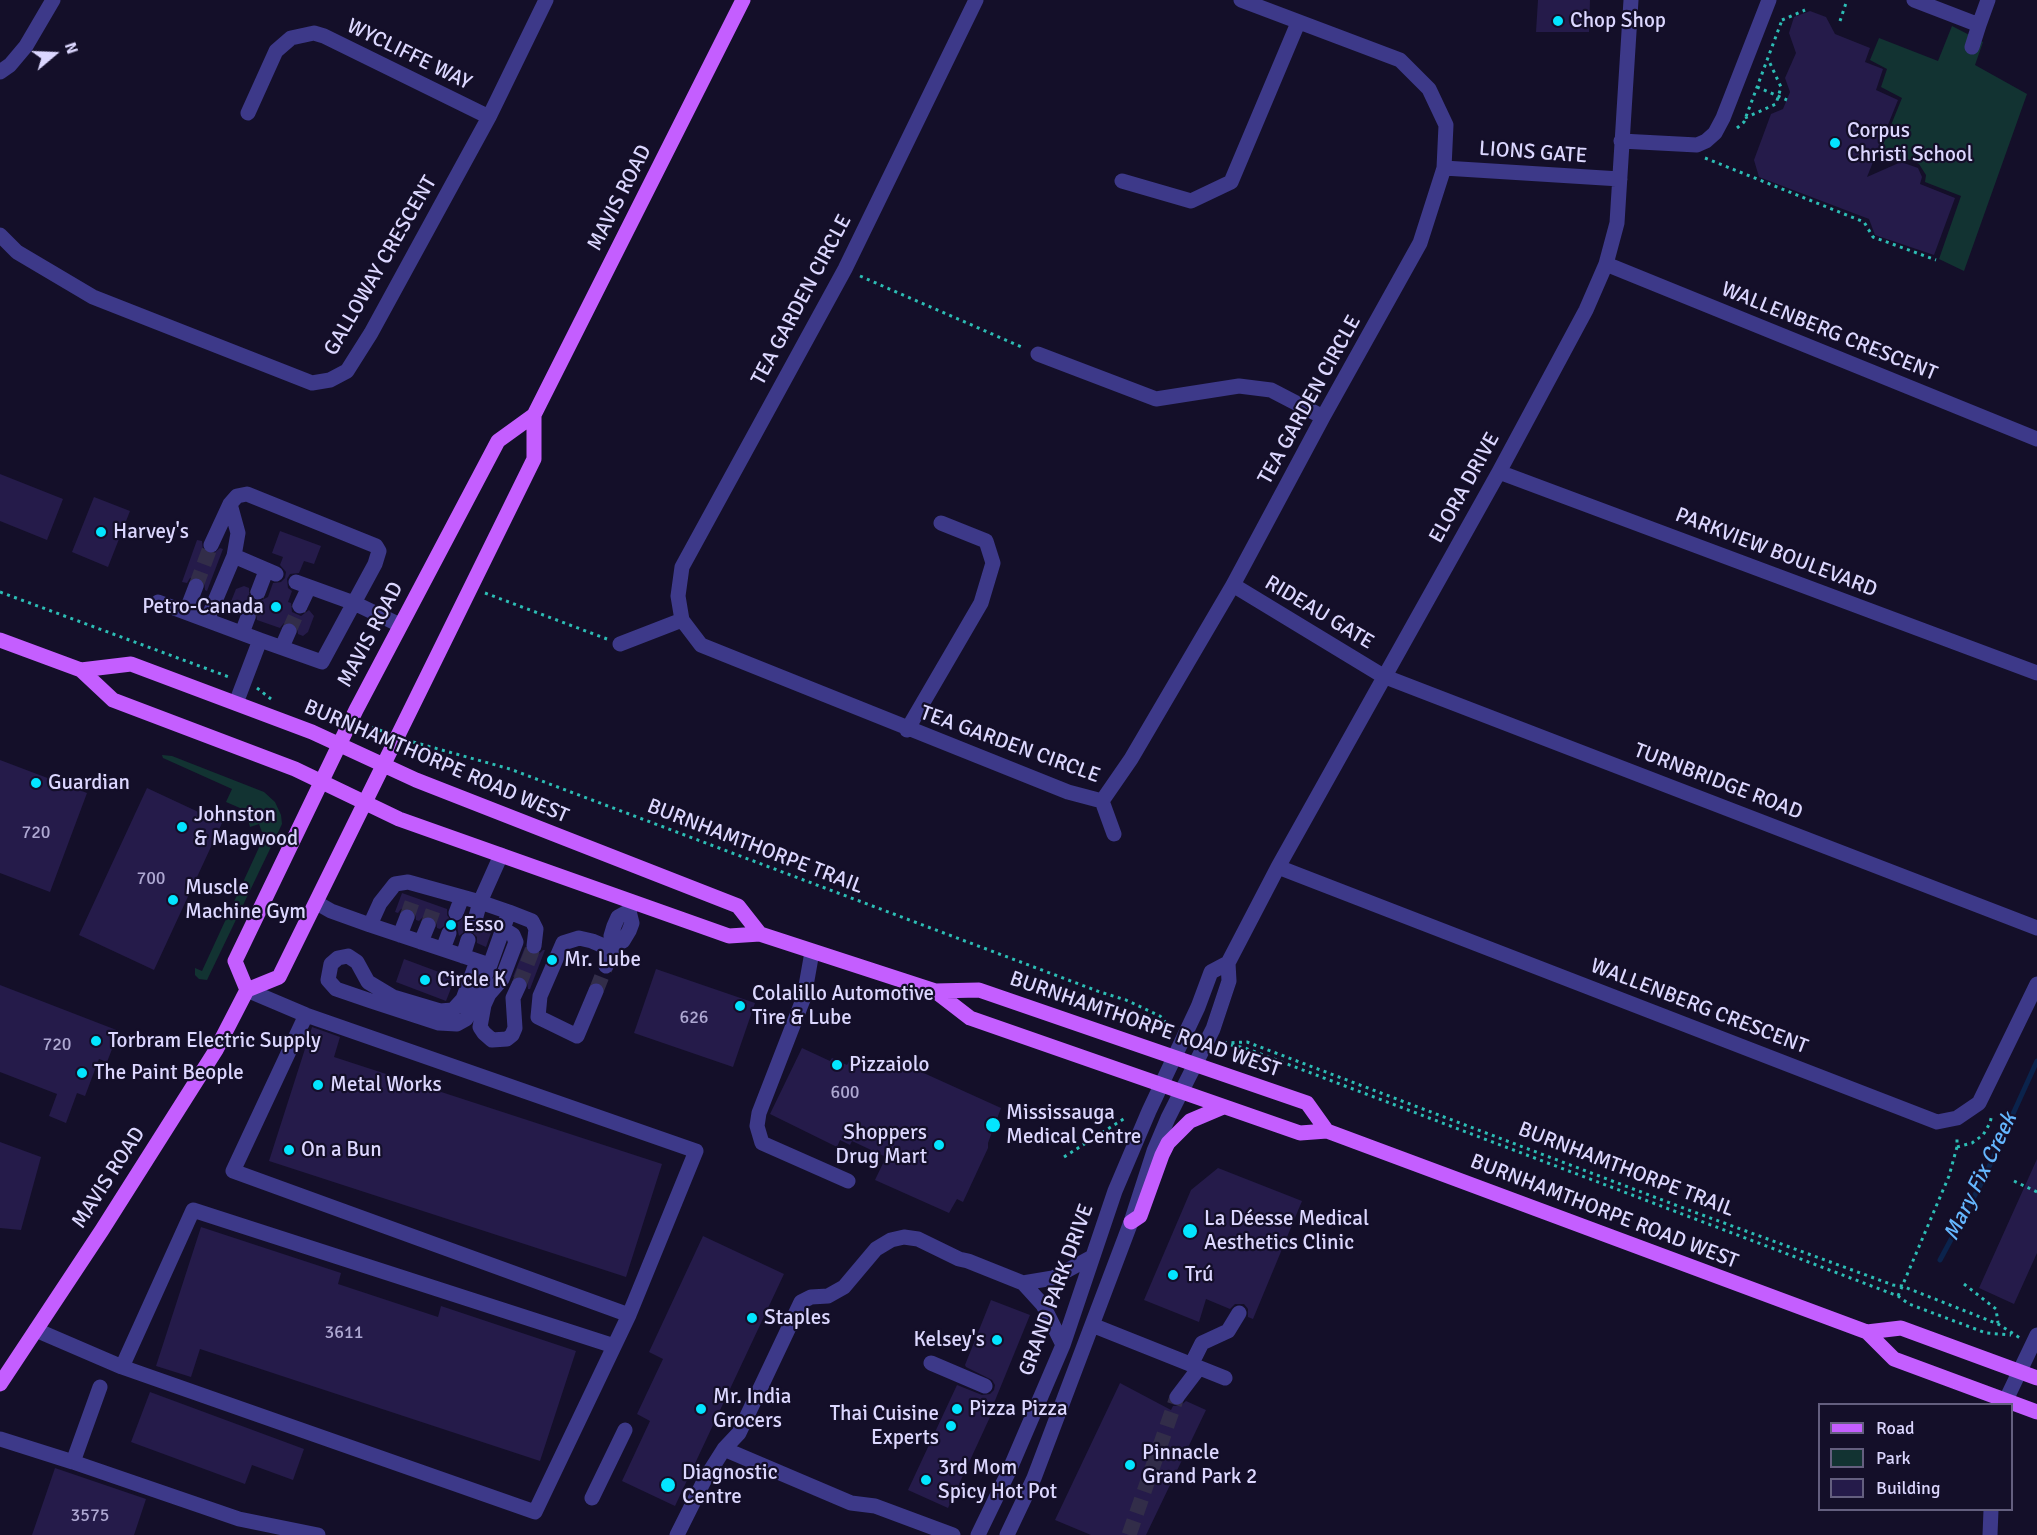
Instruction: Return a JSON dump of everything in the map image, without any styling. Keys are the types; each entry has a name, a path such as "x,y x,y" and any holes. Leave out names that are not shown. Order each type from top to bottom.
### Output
{"main road":[{"name":"MAVIS ROAD","path":"2,1378 36,1330 216,1050 247,990 279,977 534,459 534,415 744,0"},
{"name":"MAVIS ROAD","path":"247,990 235,961 351,720 498,441 534,415"},
{"name":"BURNHAMTHORPE ROAD WEST","path":"0,640 81,670 113,700 295,769 399,819 501,855 631,907 729,936 760,934 934,991 979,990 1307,1103 1327,1131"},
{"name":"BURNHAMTHORPE ROAD WEST","path":"81,670 131,664 312,732 416,780 738,906 760,934"},
{"name":"BURNHAMTHORPE ROAD WEST","path":"934,991 970,1018 1300,1133 1327,1131 1867,1332 1894,1359 2005,1402"},
{"path":"1131,1222 1140,1216 1168,1143 1190,1121 1223,1107"},
{"name":"BURNHAMTHORPE ROAD WEST","path":"1867,1332 1901,1328 2037,1378"},
{"name":"BURNHAMTHORPE ROAD WEST","path":"2013,1404 2037,1412"}],"street":[{"path":"0,72 10,65 26,46 53,0"},
{"name":"GALLOWAY CRESCENT","path":"0,235 17,252 93,297 312,383 330,380 347,371 357,357 489,117 546,0"},
{"name":"TEA GARDEN CIRCLE","path":"976,0 845,269 682,567 678,596 682,620 701,645 1068,792 1102,801 1131,759 1233,585 1420,243 1444,168 1446,125 1429,89 1400,60 1242,0"},
{"name":"ELORA DRIVE","path":"1195,1065 1213,1029 1229,981 1228,963 1383,676 1499,472 1586,310 1606,264 1617,223 1631,0"},
{"path":"1622,141 1697,145 1715,133 1769,0"},
{"path":"1914,0 1979,25"},
{"path":"1972,46 1988,0"},
{"path":"1122,181 1191,201 1231,182 1298,23"},
{"name":"WYCLIFFE WAY","path":"248,113 276,51 291,38 314,33 489,117"},
{"name":"LIONS GATE","path":"1444,168 1620,179"},
{"name":"WALLENBERG CRESCENT","path":"1606,264 2037,439"},
{"path":"1038,354 1156,399 1239,386 1271,390 1323,417"},
{"name":"PARKVIEW BOULEVARD","path":"1499,472 2037,673"},
{"path":"158,602 322,662 375,564 379,551 376,546 247,494 237,496 230,504 211,545"},
{"path":"207,620 234,556 238,533 230,504"},
{"path":"908,729 981,603 993,563 986,541 941,523"},
{"path":"234,556 271,572 258,592"},
{"path":"300,606 302,584 354,603 400,625"},
{"name":"RIDEAU GATE","path":"1233,585 1383,676"},
{"path":"186,612 196,586"},
{"path":"242,633 248,617"},
{"path":"620,644 682,620"},
{"path":"282,647 289,631"},
{"path":"236,704 260,640"},
{"name":"TURNBRIDGE ROAD","path":"1383,676 2037,928"},
{"path":"1102,801 1114,834"},
{"path":"475,920 480,902 501,855"},
{"name":"WALLENBERG CRESCENT","path":"1278,867 1937,1122 1957,1118 1979,1103 2037,984"},
{"path":"370,925 380,903 395,884 408,882 416,891 437,898 462,897 532,921 536,929 534,946"},
{"path":"456,913 462,897"},
{"path":"317,903 331,911 370,925 476,960"},
{"path":"606,966 614,947 611,936 614,926 618,917 631,907"},
{"path":"468,940 476,960 466,1019 457,1024 439,1023 371,1001 336,989 328,980 331,964 338,958 348,956 357,962 368,982 393,997 440,1011 453,1010 463,999 476,960 503,929 508,912"},
{"path":"400,935 407,917"},
{"path":"421,942 428,925"},
{"path":"503,929 513,935 516,942 502,979 489,994 484,1005 480,1027 483,1033 492,1040 507,1039 512,1035 515,1028 513,998 519,985"},
{"path":"443,949 449,933"},
{"path":"596,991 577,1036 538,1017 540,996 563,943 579,938 614,947"},
{"path":"812,952 804,997 759,1113 757,1126 762,1143 848,1181"},
{"name":"ELORA DRIVE","path":"1173,1057 1198,1006 1211,972 1228,963"},
{"path":"36,1330 122,1367 535,1512 629,1315 696,1151 306,1015 247,990"},
{"path":"306,1015 233,1171 629,1315"},
{"name":"GRAND PARK DRIVE","path":"978,1535 1009,1471 1063,1345 1115,1191 1173,1057"},
{"name":"GRAND PARK DRIVE","path":"1007,1535 1034,1478 1131,1222 1155,1151 1195,1065"},
{"path":"122,1367 193,1210 614,1346"},
{"path":"677,1535 705,1479 724,1449 739,1433 801,1302 828,1296 844,1287 876,1249 891,1240 904,1237 918,1239 959,1259 1023,1283 1043,1305 1063,1345"},
{"path":"1023,1283 1053,1278 1092,1257"},
{"path":"1177,1397 1195,1366 1202,1343 1228,1331 1239,1313"},
{"path":"1092,1324 1225,1378"},
{"path":"2005,1402 2037,1335"},
{"path":"931,1363 985,1386"},
{"path":"73,1462 100,1387"},
{"path":"592,1498 625,1430"},
{"path":"0,1439 239,1519 318,1535"},
{"path":"724,1449 851,1503 875,1506 953,1535"},
{"path":"1990,1535 1991,1511"}],"path":[{"path":"1840,21 1847,0"},
{"path":"1782,20 1805,10"},
{"path":"1745,118 1776,104 1781,87 1767,59"},
{"path":"1757,87 1787,100"},
{"path":"1703,157 1864,222 1873,237 1936,260"},
{"path":"845,269 1038,354"},
{"path":"0,592 230,677"},
{"path":"485,593 620,644"},
{"name":"BURNHAMTHORPE TRAIL","path":"325,710 430,748 510,769 1100,993 1126,1000 1160,1016 1168,1025"},
{"name":"BURNHAMTHORPE TRAIL","path":"1247,1042 1686,1209 1902,1286 1998,1324 2013,1335 1986,1334 1909,1304 1898,1296 1245,1048 1226,1044 1247,1042"},
{"path":"1064,1157 1125,1118"},
{"path":"1898,1296 1950,1176 1958,1147"},
{"path":"2014,1181 2037,1192"},
{"path":"1964,1284 1996,1309 1998,1324"}],"green space":[{"path":"1952,26 1983,42 1975,65 2027,94 1964,271 1939,259 1961,196 1925,182 1926,175 1919,164 1903,157 1888,161 1878,157 1902,98 1881,87 1887,69 1870,60 1879,38 1938,61"},
{"path":"162,755 172,756 264,792 275,802 281,815 282,824 207,980 199,979 195,975 195,968 202,971 262,841 262,832 259,824 250,827 247,816 240,808 226,802 232,789 163,758"}],"building":[{"path":"1538,0 1590,0 1589,32 1536,32"},
{"path":"1810,11 1826,17 1835,34 1870,48 1865,62 1883,69 1876,90 1898,100 1867,177 1901,162 1918,168 1922,177 1920,184 1955,198 1934,255 1875,235 1869,219 1759,177 1754,160 1771,114 1783,109 1790,92 1785,78 1796,53 1789,33 1794,17"},
{"path":"0,474 63,499 47,540 0,521"},
{"name":"Harvey's","path":"94,497 130,511 108,567 72,552"},
{"path":"280,531 321,546 314,564 304,561 299,573 290,574 287,579 288,588 292,591 288,602 291,603 292,612 301,616 309,610 314,616 308,632 303,636 298,634 297,626 293,622 284,623 280,628 257,620 256,611 251,608 242,609 239,614 233,612 230,604 236,589 244,586 249,588 251,599 260,601 268,597 273,583 281,582 285,578 286,572 280,565 283,557 272,553"},
{"path":"197,540 202,541 203,550 207,554 212,555 220,548 223,549 207,591 204,580 199,577 190,578 187,583 182,582"},
{"path":"0,760 87,793 50,892 0,873"},
{"path":"147,788 222,823 154,970 79,935"},
{"path":"402,893 447,909 447,915 452,922 458,922 465,916 466,923 472,929 478,929 484,923 493,927 486,947 477,943 477,937 471,931 465,931 459,936 457,927 453,924 447,924 440,929 437,928 436,920 431,916 416,920 415,911 410,908 395,912"},
{"path":"525,947 532,956 545,950 530,989 528,989 524,976 513,977"},
{"name":"Circle K","path":"404,959 455,978 446,1001 396,982"},
{"path":"656,969 755,1003 733,1067 634,1033"},
{"path":"0,985 119,1031 107,1062 99,1059 85,1096 77,1093 66,1123 49,1116 57,1094 0,1072"},
{"path":"312,1027 340,1037 334,1057 662,1164 626,1277 269,1161"},
{"path":"802,1048 830,1061 832,1058 847,1065 850,1059 865,1066 867,1061 884,1069 887,1062 903,1070 906,1065 1001,1108 988,1148 963,1202 957,1199 949,1213 875,1180 886,1157 852,1141 850,1145 840,1140 837,1147 770,1114"},
{"path":"0,1142 41,1157 21,1230 0,1228"},
{"path":"2037,1159 2037,1253 2014,1304 1979,1288"},
{"path":"1218,1168 1302,1201 1253,1319 1248,1317 1248,1309 1244,1304 1235,1304 1230,1309 1206,1299 1199,1322 1144,1300 1191,1190"},
{"path":"201,1227 341,1273 338,1284 438,1317 441,1306 576,1351 540,1461 200,1349 191,1377 156,1366"},
{"path":"703,1236 784,1274 675,1506 622,1481 650,1421 637,1414 663,1359 649,1352"},
{"path":"991,1300 1030,1315 994,1403 996,1404 948,1508 908,1490 957,1385 982,1395 990,1394 994,1390 995,1385 992,1380 965,1365"},
{"name":"Pinnacle Grand Park 2","path":"1120,1383 1171,1410 1173,1406 1180,1406 1186,1401 1206,1410 1146,1535 1091,1535 1055,1520"},
{"path":"150,1392 304,1449 293,1480 252,1465 245,1484 131,1442"},
{"path":"55,1468 146,1499 134,1535 32,1535"}],"waterway":[{"name":"Mary Fix Creek","path":"1940,1260 1983,1180 2037,1061"}],"tunnel":[{"path":"196,586 211,545"},
{"path":"248,617 258,592"},
{"path":"289,631 300,606"},
{"path":"407,917 414,897"},
{"path":"428,925 435,905"},
{"path":"519,985 534,946"},
{"path":"596,991 606,966"},
{"path":"1129,1535 1177,1397"}],"place":[{"name":"Chop Shop","path":"1558,21"},
{"name":"Corpus Christi School","path":"1835,143"},
{"name":"Harvey's","path":"101,532"},
{"name":"Petro-Canada","path":"276,607"},
{"name":"Guardian","path":"36,783"},
{"name":"Johnston & Magwood","path":"182,827"},
{"name":"Muscle Machine Gym","path":"173,900"},
{"name":"Esso","path":"451,925"},
{"name":"Mr. Lube","path":"552,960"},
{"name":"Circle K","path":"425,980"},
{"name":"Colalillo Automotive Tire & Lube","path":"740,1006"},
{"name":"Torbram Electric Supply","path":"96,1041"},
{"name":"Pizzaiolo","path":"837,1065"},
{"name":"The Paint Beople","path":"82,1073"},
{"name":"Metal Works","path":"318,1085"},
{"name":"Mississauga Medical Centre","path":"993,1125"},
{"name":"Shoppers Drug Mart","path":"939,1145"},
{"name":"On a Bun","path":"289,1150"},
{"name":"La Déesse Medical Aesthetics Clinic","path":"1190,1231"},
{"name":"Trú","path":"1173,1275"},
{"name":"Staples","path":"752,1318"},
{"name":"Kelsey's","path":"997,1340"},
{"name":"Mr. India Grocers","path":"701,1409"},
{"name":"Pizza Pizza","path":"957,1409"},
{"name":"Thai Cuisine Experts","path":"951,1426"},
{"name":"Pinnacle Grand Park 2","path":"1130,1465"},
{"name":"3rd Mom Spicy Hot Pot","path":"926,1480"},
{"name":"Diagnostic Centre","path":"668,1485"}]}
